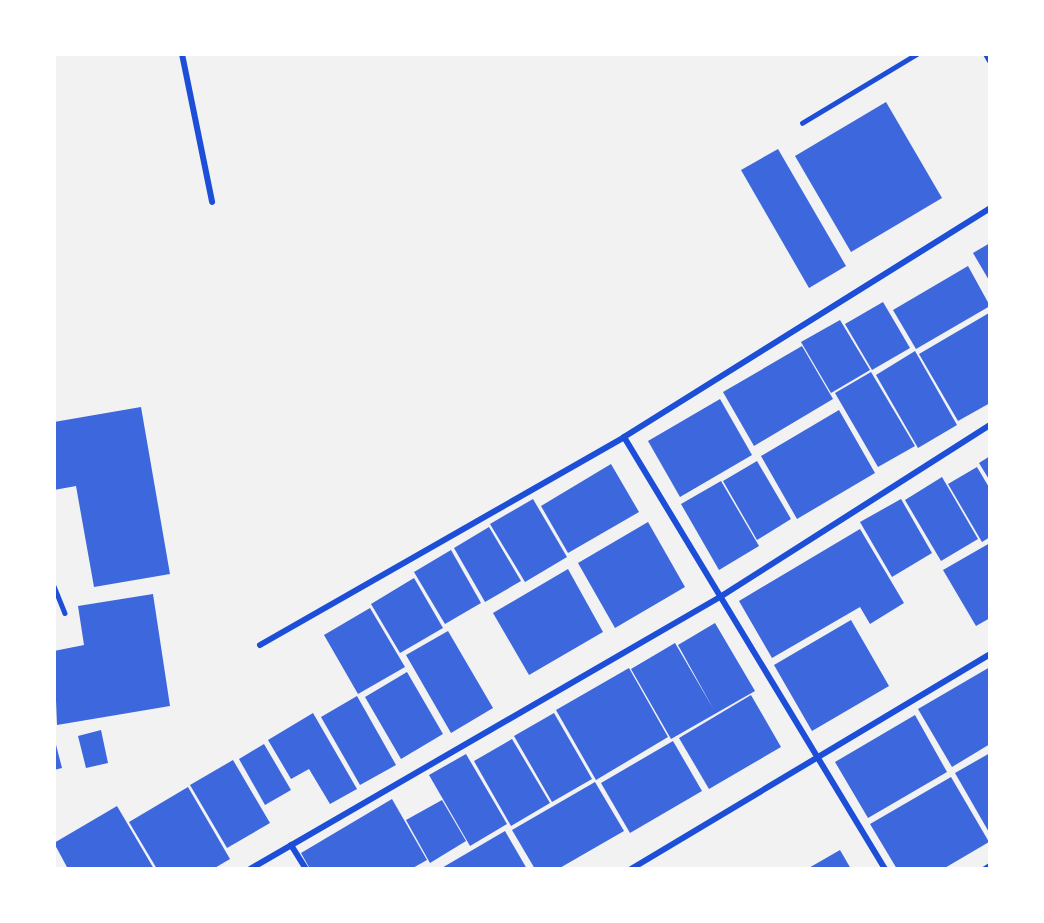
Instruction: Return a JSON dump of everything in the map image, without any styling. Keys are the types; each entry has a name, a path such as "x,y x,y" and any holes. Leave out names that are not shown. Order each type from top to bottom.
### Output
{"street":[{"path":"182,54 212,202"},
{"path":"986,54 990,61"},
{"path":"260,645 624,437 990,208"},
{"path":"250,869 720,597 990,425"},
{"path":"624,437 885,869"},
{"path":"631,869 819,759 990,654"},
{"path":"291,845 306,869"},
{"path":"985,869 990,866"}],"lane":[{"path":"802,123 917,54"},
{"path":"54,586 65,613"}],"building":[{"path":"886,102 942,198 851,252 795,156"},
{"path":"778,149 846,266 809,288 741,170"},
{"path":"990,243 990,282 973,253"},
{"path":"968,266 990,306 916,349 893,310"},
{"path":"883,302 910,348 872,370 845,324"},
{"path":"989,313 990,403 958,421 919,354"},
{"path":"840,320 870,370 831,393 801,342"},
{"path":"802,346 833,399 754,446 723,392"},
{"path":"915,351 957,425 918,448 876,375"},
{"path":"871,372 915,446 878,467 835,393"},
{"path":"720,399 752,455 680,497 648,441"},
{"path":"141,407 170,574 94,587 76,486 54,490 54,422"},
{"path":"839,410 875,473 797,519 761,456"},
{"path":"990,456 990,481 979,463"},
{"path":"757,461 791,519 757,540 723,481"},
{"path":"611,464 639,512 568,553 541,506"},
{"path":"977,467 990,489 990,537 982,542 948,484"},
{"path":"942,477 978,539 941,561 905,500"},
{"path":"721,481 759,546 719,570 681,504"},
{"path":"533,499 567,557 525,582 490,524"},
{"path":"901,499 932,553 892,577 860,522"},
{"path":"648,522 685,587 615,628 578,563"},
{"path":"489,527 521,581 485,602 454,548"},
{"path":"860,529 904,603 870,624 860,607 772,658 739,601"},
{"path":"990,543 990,618 976,626 943,570"},
{"path":"451,550 481,603 445,624 414,572"},
{"path":"568,569 603,632 529,675 493,613"},
{"path":"414,578 443,628 400,653 371,604"},
{"path":"153,594 170,706 57,725 54,651 84,645 78,606"},
{"path":"370,608 405,667 358,694 324,635"},
{"path":"851,620 889,686 812,731 774,665"},
{"path":"715,623 755,691 671,739 631,669 675,643 714,710 678,645"},
{"path":"448,631 493,708 451,733 406,655"},
{"path":"990,667 990,744 952,767 918,709"},
{"path":"629,668 668,737 596,780 556,710"},
{"path":"407,672 443,734 401,759 365,697"},
{"path":"751,695 781,747 709,789 679,738"},
{"path":"357,696 396,765 360,785 321,717"},
{"path":"313,713 357,789 330,804 309,769 291,779 268,740"},
{"path":"554,713 592,779 552,802 514,736"},
{"path":"915,715 947,772 868,818 835,762"},
{"path":"101,730 108,763 86,768 78,736"},
{"path":"54,737 62,768 54,770"},
{"path":"512,739 550,803 511,826 474,761"},
{"path":"673,741 702,791 630,833 601,783"},
{"path":"264,744 291,790 265,805 239,759"},
{"path":"990,753 990,834 955,773"},
{"path":"466,754 507,824 470,846 429,775"},
{"path":"233,760 270,823 227,848 190,785"},
{"path":"951,777 989,842 943,869 897,869 870,824"},
{"path":"595,782 624,831 558,869 535,869 512,830"},
{"path":"188,787 230,859 213,869 157,869 129,822"},
{"path":"392,799 427,860 411,869 310,869 301,853"},
{"path":"442,800 466,841 430,863 406,820"},
{"path":"117,806 154,869 68,869 54,843"},
{"path":"505,831 527,869 440,869"},
{"path":"840,850 851,869 807,869"}]}
